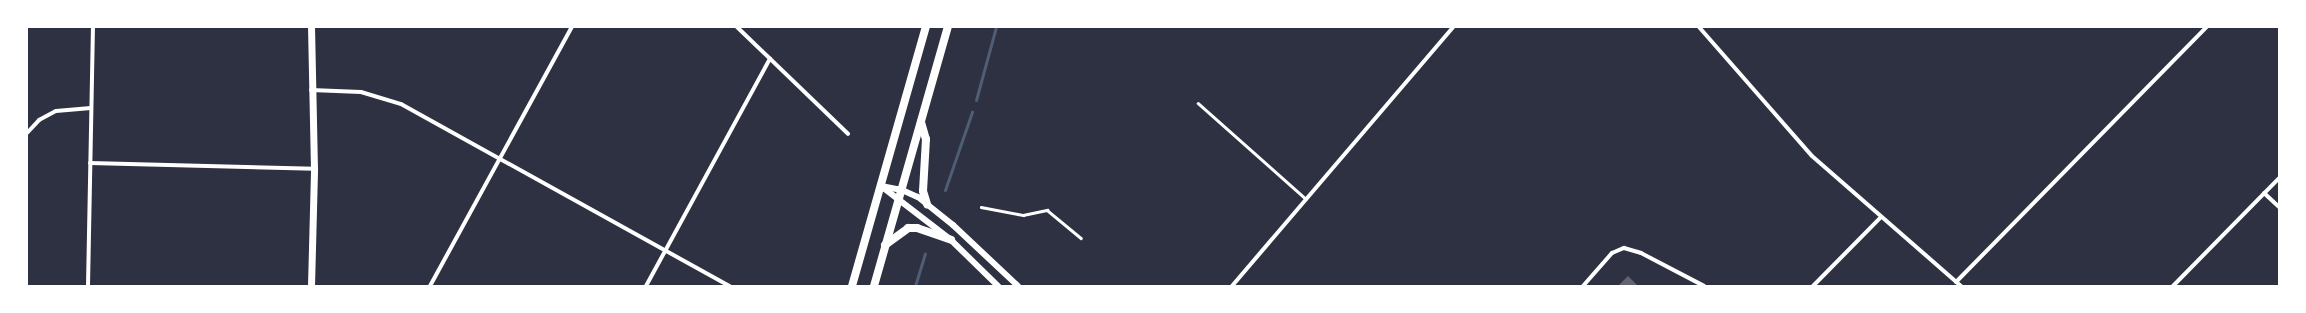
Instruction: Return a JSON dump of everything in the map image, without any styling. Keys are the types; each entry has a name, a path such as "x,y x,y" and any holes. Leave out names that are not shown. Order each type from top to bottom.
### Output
{"main road":[{"path":"311,27 310,90 314,169 311,286"},
{"path":"852,286 926,27"},
{"path":"874,286 948,27"},
{"path":"921,122 926,139 923,191 927,204"},
{"path":"885,245 908,228 917,228 950,240"}],"street":[{"path":"88,286 93,27"},
{"path":"430,286 572,27"},
{"path":"737,27 848,134"},
{"path":"1232,286 1453,27"},
{"path":"1699,27 1812,156 1880,218 1961,286"},
{"path":"1956,282 2207,27"},
{"path":"646,286 770,59"},
{"path":"310,90 361,92 402,104 730,286"},
{"path":"27,133 39,120 56,111 91,108"},
{"path":"90,163 314,169"},
{"path":"2174,286 2279,178"},
{"path":"881,186 902,190 927,204 1018,286"},
{"path":"881,186 898,202 950,240 998,286"},
{"path":"2264,193 2279,207"},
{"path":"1813,286 1880,218"},
{"path":"1583,286 1612,253 1624,248 1641,253 1704,286"}],"lane":[{"path":"1198,103 1306,199"},
{"path":"981,207 1023,215 1047,210 1081,238"}],"building":[{"path":"1628,276 1638,286 1618,286"}],"waterway":[{"path":"976,100 996,27"},
{"path":"945,190 972,112"},
{"path":"915,286 925,253"}]}
